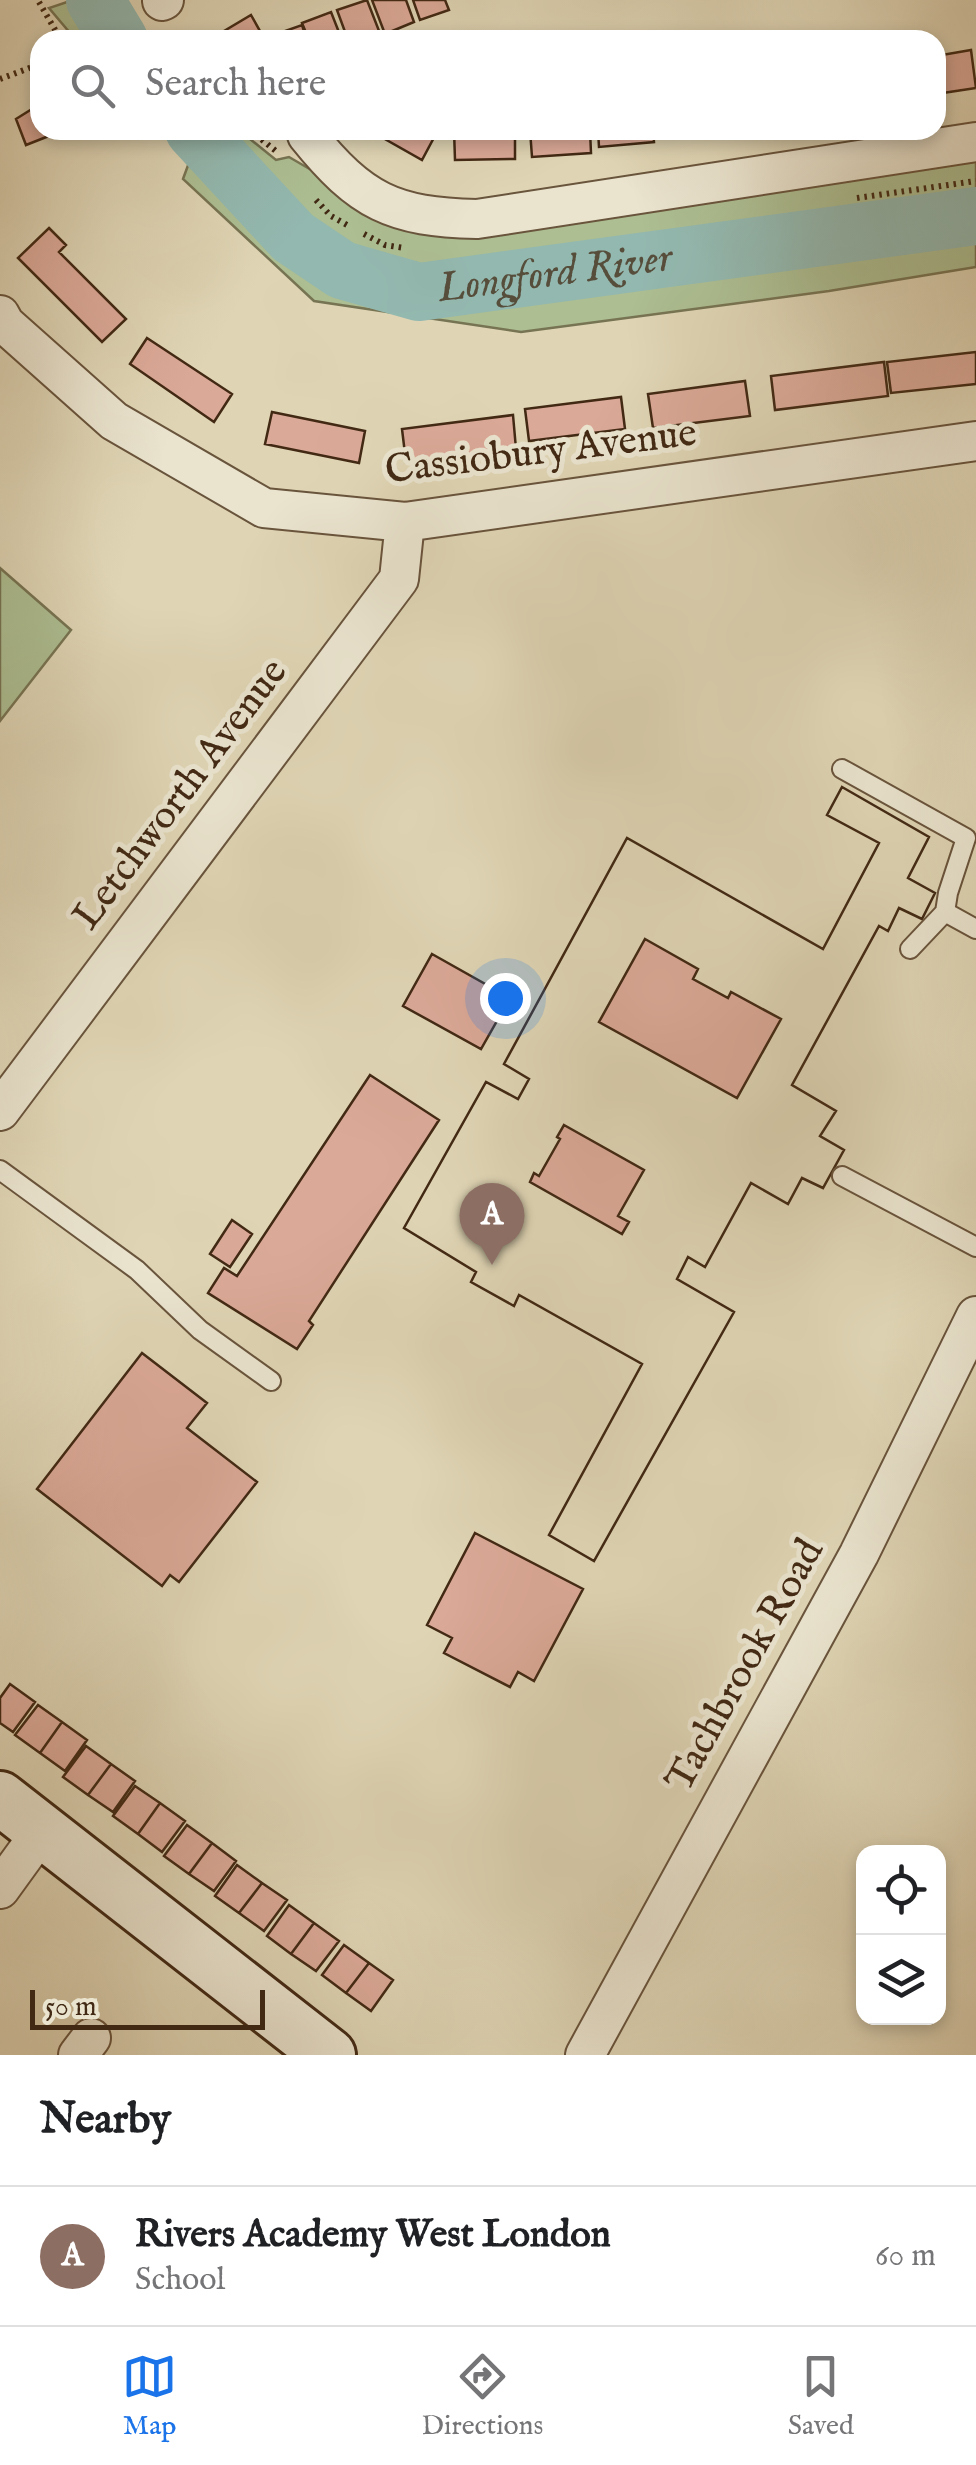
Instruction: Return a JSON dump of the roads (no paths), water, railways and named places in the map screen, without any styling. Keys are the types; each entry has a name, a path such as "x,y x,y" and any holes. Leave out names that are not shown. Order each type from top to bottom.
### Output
{"main road":[{"path":"0,1798 329,2055"}],"street":[{"path":"311,140 336,171 390,208 427,218 478,219 976,142"},
{"name":"Cassiobury Avenue","path":"0,316 114,420 264,508 405,522 976,441"},
{"name":"Letchworth Avenue","path":"0,1112 399,579 405,522"},
{"name":"Tachbrook Road","path":"585,2055 859,1554 976,1316"},
{"path":"0,1889 42,1831"}],"lane":[{"path":"842,769 966,838 945,912 910,949"},
{"path":"945,912 976,929"},
{"path":"0,1170 137,1270 200,1330 271,1382"},
{"path":"842,1176 976,1248"}],"waterway":[{"name":"Longford River","path":"95,0 113,30"},
{"name":"Longford River","path":"203,140 293,237 342,270 419,292 976,216"}],"place":[{"name":"Rivers Academy West London","path":"492,1265"}]}
